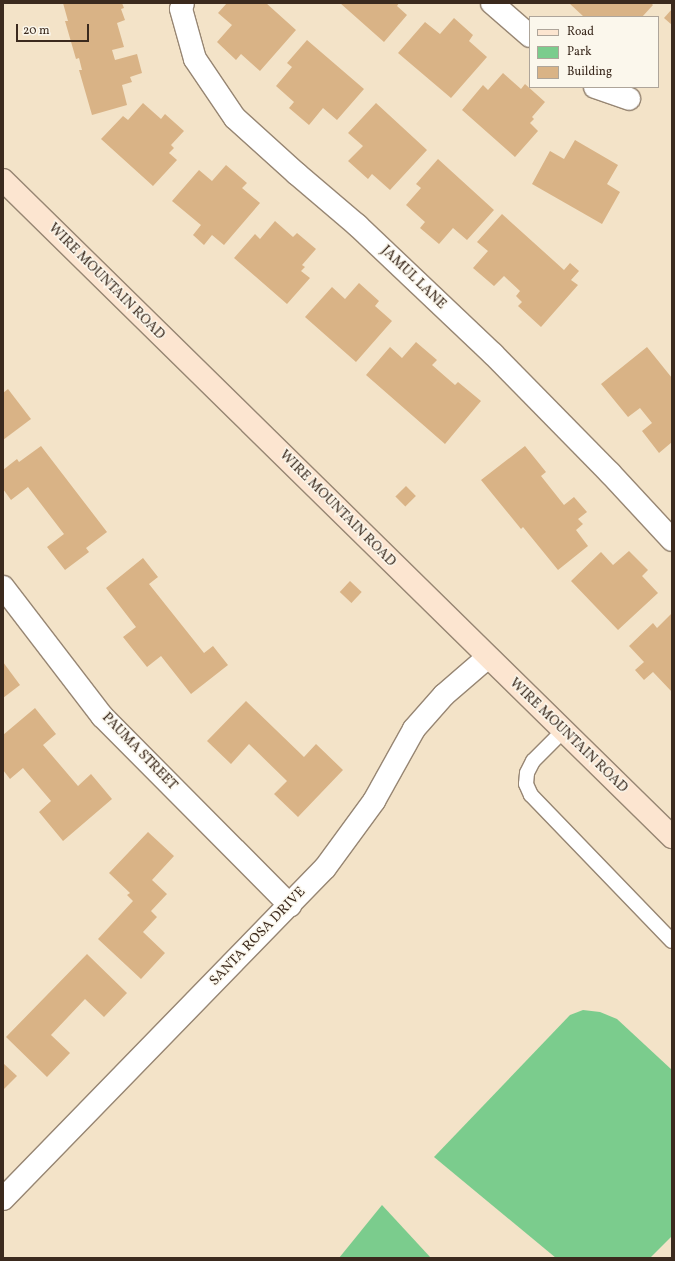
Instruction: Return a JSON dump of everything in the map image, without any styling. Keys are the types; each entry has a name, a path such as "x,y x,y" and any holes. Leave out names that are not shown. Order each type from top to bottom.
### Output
{"main road":[{"name":"WIRE MOUNTAIN ROAD","path":"3,180 488,658 672,837"}],"street":[{"name":"JAMUL LANE","path":"183,3 181,9 195,58 235,118 356,225 493,354 610,473 672,540"},
{"path":"492,3 529,35"},
{"path":"598,88 629,99"},
{"name":"PAUMA STREET","path":"3,587 102,716 290,905"},
{"name":"SANTA ROSA DRIVE","path":"3,1199 325,868 374,801 414,729 444,695 488,658"}],"lane":[{"path":"563,731 533,761 526,773 526,784 531,795 672,941"}],"green space":[{"path":"583,1010 600,1012 617,1019 672,1070 672,1236 650,1258 556,1258 434,1157 570,1015"},
{"path":"382,1205 431,1258 339,1258"}],"building":[{"path":"63,3 122,3 124,8 121,9 125,20 117,23 124,47 112,50 115,60 137,54 142,73 130,77 132,82 122,85 127,105 92,115 79,70 82,70 79,58 76,59 65,21 68,21"},
{"path":"227,3 266,3 296,30 260,71 241,54 236,60 217,42 232,25 218,13"},
{"path":"340,3 399,3 397,6 407,15 384,42"},
{"path":"569,3 651,3 653,5 643,16 583,16"},
{"path":"672,9 672,25 664,18"},
{"path":"454,18 473,35 469,41 487,57 451,98 398,53 425,22 440,34"},
{"path":"307,40 364,89 337,120 323,108 309,125 289,108 294,102 276,86 292,67 287,63"},
{"path":"503,73 521,89 525,84 545,102 532,117 534,119 530,123 538,131 515,157 462,110 483,85 488,90"},
{"path":"143,103 161,119 165,114 184,131 171,145 174,148 169,153 177,160 153,186 101,139 123,116 128,120"},
{"path":"376,103 427,150 390,190 372,174 368,179 348,161 363,146 348,133"},
{"path":"575,140 618,165 607,184 620,192 602,224 532,184 550,151 564,159"},
{"path":"438,159 494,210 467,240 453,228 439,244 420,228 425,222 406,205 421,188 416,184"},
{"path":"226,165 247,183 242,188 260,203 224,245 212,235 204,245 193,235 201,225 172,201 199,170 212,181"},
{"path":"502,214 564,270 570,263 579,271 571,280 578,285 541,327 518,306 522,302 516,296 520,291 504,276 494,286 473,268 488,251 477,242"},
{"path":"275,221 293,237 297,233 316,249 302,265 305,267 301,271 310,278 287,304 234,258 255,234 260,239"},
{"path":"359,283 379,301 375,306 392,321 356,362 305,317 332,287 345,299"},
{"path":"416,342 437,360 432,365 455,385 458,382 481,401 445,444 366,375 390,347 402,358"},
{"path":"647,347 672,378 672,442 659,453 642,431 652,423 640,408 628,417 601,384"},
{"path":"8,389 31,419 3,440 3,393"},
{"path":"41,446 107,532 86,548 89,552 65,570 47,547 64,534 28,487 11,500 3,489 3,470 17,459 19,462"},
{"path":"525,446 546,472 541,476 564,505 574,497 587,512 578,519 583,524 576,530 588,546 558,570 523,527 521,529 481,480"},
{"path":"406,486 416,496 405,507 395,497"},
{"path":"629,551 648,570 642,576 658,593 618,630 571,581 601,552 613,565"},
{"path":"143,558 158,577 149,584 204,653 213,646 228,665 191,694 161,656 147,667 123,637 136,627 106,588"},
{"path":"350,581 362,592 351,603 340,592"},
{"path":"672,613 672,692 653,672 644,680 635,670 644,662 629,646 653,623 657,628"},
{"path":"3,662 20,685 3,698"},
{"path":"246,701 304,757 316,744 343,770 298,817 274,794 287,781 249,744 231,764 207,741"},
{"path":"35,708 56,734 43,745 78,786 91,774 112,799 63,841 39,812 51,801 23,768 10,779 3,770 3,735"},
{"path":"148,832 174,856 152,880 167,894 151,911 157,917 143,932 165,953 141,979 98,939 133,901 127,895 130,893 109,873"},
{"path":"87,954 127,993 104,1017 85,999 51,1035 70,1053 47,1077 6,1037"},
{"path":"3,1063 17,1076 3,1090"}]}
